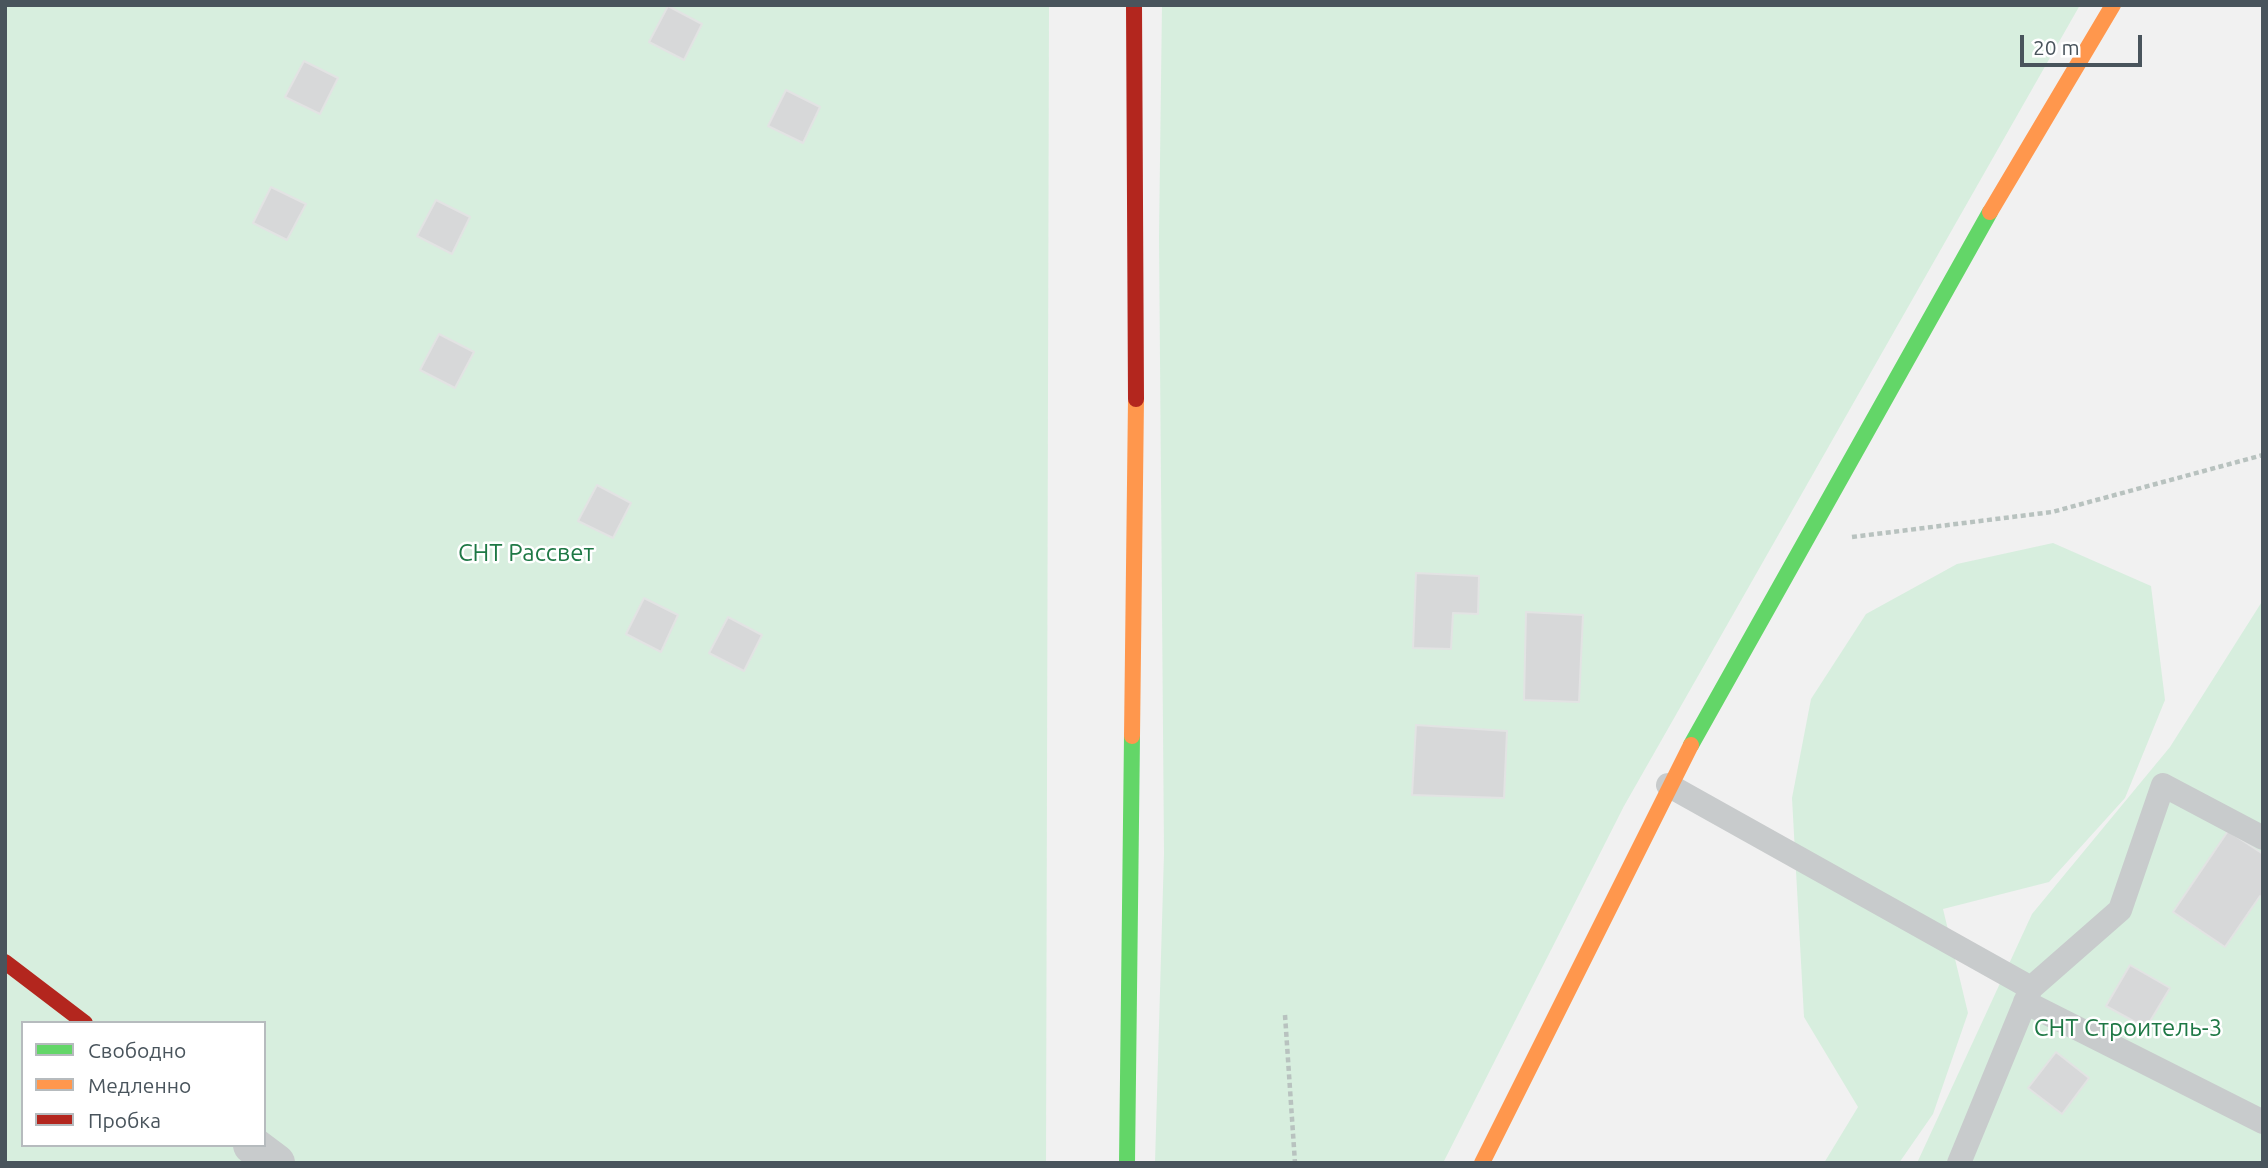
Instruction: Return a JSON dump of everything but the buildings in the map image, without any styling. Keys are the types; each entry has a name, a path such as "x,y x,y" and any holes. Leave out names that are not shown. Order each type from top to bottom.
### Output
{"street":[{"path":"1127,1163 1136,421 1134,5"},
{"path":"1482,1163 1668,785 1990,212 2113,5"},
{"path":"5,962 82,1021"},
{"path":"255,1147 276,1163"}],"lane":[{"path":"1668,785 2028,995 2263,1122"},
{"path":"1959,1163 2028,995 2120,910 2163,785 2263,838"}],"path":[{"path":"1806,543 2052,512 2263,455"},
{"path":"1285,1015 1295,1163"}],"green space":[{"name":"СНТ Рассвет","path":"5,5 1049,5 1046,1163 5,1163"},
{"path":"1162,5 2080,5 1624,806 1443,1163 1155,1163 1164,853 1159,237"},
{"path":"2053,543 2151,586 2165,700 2125,798 2049,882 1943,909 1968,1013 1933,1114 1899,1163 1824,1163 1858,1107 1804,1017 1792,798 1811,699 1866,614 1957,564"},
{"name":"СНТ Строитель-3","path":"2263,600 2263,1163 1917,1163 2032,914 2170,747"}],"traffic: fast":[{"path":"1691,745 1990,212"},
{"path":"1127,1163 1132,736"}],"traffic: slow":[{"path":"1990,212 2113,5"},
{"path":"1132,736 1136,399"},
{"path":"1482,1163 1691,745"}],"traffic: jam":[{"path":"1134,5 1136,399"},
{"path":"5,962 82,1021"}]}
